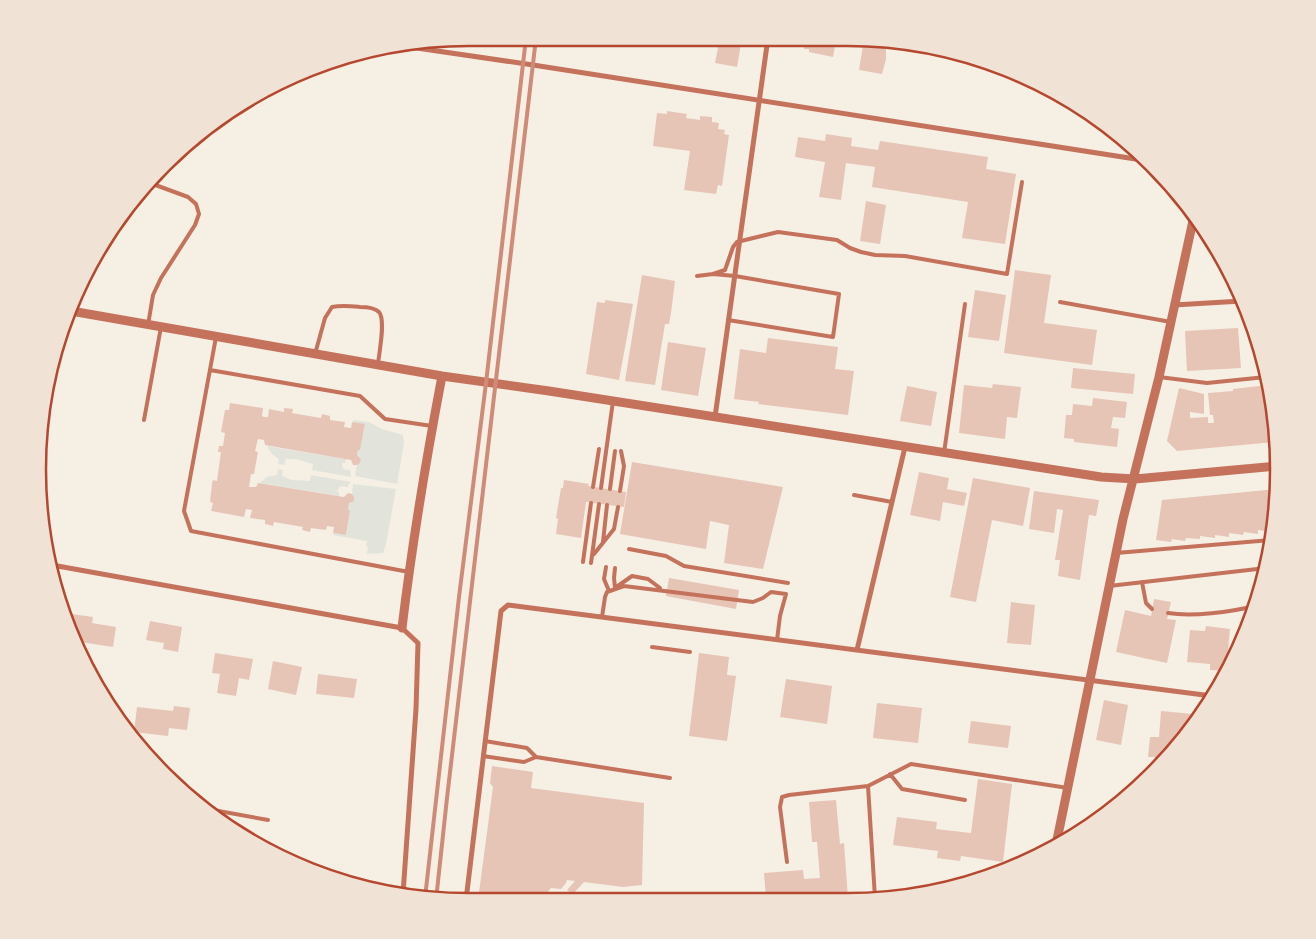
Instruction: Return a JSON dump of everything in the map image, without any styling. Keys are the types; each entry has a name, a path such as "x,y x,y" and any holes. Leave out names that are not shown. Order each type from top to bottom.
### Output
{"street":[{"path":"715,417 767,46"},
{"path":"435,48 759,101 1134,159"},
{"path":"1058,836 1123,519 1160,377 1192,226"},
{"path":"1174,305 1235,301"},
{"path":"77,312 442,376 1101,476 1134,479 1270,467"},
{"path":"402,628 408,572 442,376"},
{"path":"857,650 905,447"},
{"path":"58,566 402,628 418,643 416,709 403,887"},
{"path":"467,893 501,611 508,605 1204,695"}],"lane":[{"path":"697,276 725,270 733,247 740,241 778,232 837,240 861,252 905,256 1007,274 1022,182"},
{"path":"148,324 153,296 160,278 195,225 199,214 196,204 188,197 156,185"},
{"path":"713,274 839,294 833,337 728,320"},
{"path":"1060,302 1171,322"},
{"path":"944,453 965,304"},
{"path":"315,354 325,318 332,307 343,305 366,307 378,311 381,316 378,364"},
{"path":"144,420 161,327"},
{"path":"216,336 184,511 191,531 408,572"},
{"path":"210,370 360,396 385,419 432,426"},
{"path":"1160,377 1207,384 1260,377"},
{"path":"602,488 613,401"},
{"path":"593,487 599,449"},
{"path":"610,490 615,451"},
{"path":"620,451 624,466 620,491"},
{"path":"854,495 892,502"},
{"path":"583,562 591,503"},
{"path":"591,563 600,504"},
{"path":"603,542 607,505"},
{"path":"592,555 614,529 618,507"},
{"path":"1116,553 1264,541"},
{"path":"629,550 666,556 684,566 788,582"},
{"path":"606,567 604,579 609,591"},
{"path":"615,568 616,588"},
{"path":"1109,586 1258,569"},
{"path":"616,588 632,576 648,579 659,588 667,591"},
{"path":"602,617 605,596 609,591 624,586 753,602 763,598 770,592 772,580"},
{"path":"1142,582 1146,603 1152,609"},
{"path":"770,592 786,594 780,616 777,640"},
{"path":"1168,613 1197,614 1247,607"},
{"path":"652,647 690,652"},
{"path":"485,741 527,748 536,757"},
{"path":"483,756 524,762 536,757 670,778"},
{"path":"787,862 780,807 782,798 789,794 868,786 911,764 1068,788"},
{"path":"890,774 902,789 965,800"},
{"path":"868,786 875,892"},
{"path":"221,811 268,820"}],"shaded area":[{"path":"353,420 369,422 382,429 403,435 404,443 397,484 355,476 357,465 361,459 357,455 358,450 360,450 365,425 353,423"},
{"path":"267,446 346,459 345,463 342,463 343,469 350,470 351,477 312,470 313,464 296,459 286,459 284,465 278,464 279,459 272,454"},
{"path":"278,469 283,470 282,476 292,480 310,481 311,475 351,482 348,487 340,486 337,492 339,492 339,496 260,483 267,477 277,475"},
{"path":"353,484 396,489 383,553 367,554 367,541 333,535 334,533 346,535 350,510 348,510 349,503 354,501 352,494"}],"building":[{"path":"718,46 741,46 737,67 715,63"},
{"path":"805,46 835,46 833,57 809,52 809,49 804,49"},
{"path":"863,47 886,49 886,59 882,74 859,70"},
{"path":"667,111 687,114 686,118 700,120 700,116 712,117 712,122 719,123 718,129 725,130 724,134 729,135 722,186 718,185 716,194 684,190 690,151 653,146 657,113 667,114"},
{"path":"826,134 852,138 851,146 878,150 880,141 988,157 986,169 1016,174 1005,244 962,238 968,202 872,187 875,167 846,163 841,200 819,197 825,162 795,157 798,137 825,141"},
{"path":"866,201 886,205 880,244 860,241"},
{"path":"1015,270 1051,275 1044,323 1097,330 1092,365 1004,353"},
{"path":"642,275 675,281 669,324 665,324 655,385 625,381"},
{"path":"975,290 1006,295 999,341 968,337"},
{"path":"605,300 633,304 619,380 586,374 597,302 605,303"},
{"path":"1238,328 1241,368 1187,371 1185,331"},
{"path":"768,338 838,347 835,369 854,371 848,415 758,404 759,402 734,399 740,349 766,353"},
{"path":"668,342 706,348 698,396 661,390"},
{"path":"1073,368 1135,374 1133,394 1071,388"},
{"path":"993,384 1021,387 1017,418 1007,417 1005,439 959,433 964,385 992,388"},
{"path":"907,386 937,392 931,426 900,421"},
{"path":"1262,386 1269,443 1177,451 1167,441 1179,388 1204,394 1204,414 1190,412 1190,418 1208,417 1208,423 1214,423 1213,415 1210,415 1208,393 1233,391 1233,389"},
{"path":"1093,398 1127,402 1125,418 1113,417 1111,428 1119,429 1117,447 1074,442 1074,439 1064,438 1066,415 1072,415 1073,404 1092,406"},
{"path":"230,403 263,408 262,416 264,417 268,417 269,409 284,412 284,408 293,409 292,413 321,418 322,414 330,416 330,420 345,422 344,427 351,428 352,422 365,424 360,450 358,450 357,455 361,459 357,465 353,465 351,460 265,445 264,440 258,439 255,451 258,452 254,474 251,474 249,487 256,487 258,483 344,497 348,493 352,494 354,501 349,503 348,510 350,510 346,535 333,533 334,527 327,526 326,530 311,528 310,532 302,530 303,527 274,522 273,526 265,524 265,520 250,518 252,510 246,509 244,517 211,511 213,503 210,502 212,484 213,480 217,481 221,452 218,452 219,446 223,446 225,433 221,432 225,410 229,410"},
{"path":"632,462 783,487 763,569 724,563 729,525 710,521 706,549 620,534"},
{"path":"919,472 949,478 947,489 967,493 964,506 943,502 940,521 910,515"},
{"path":"973,478 1030,488 1023,526 992,520 976,602 950,597"},
{"path":"564,480 626,492 624,507 586,502 581,538 556,534 558,519 556,518"},
{"path":"1269,490 1265,531 1258,530 1258,534 1244,532 1243,535 1229,533 1229,537 1215,535 1215,538 1200,536 1200,539 1186,538 1185,541 1172,539 1171,542 1156,540 1162,500"},
{"path":"1034,491 1099,500 1096,516 1089,515 1080,580 1058,576 1060,560 1055,560 1063,510 1057,509 1054,533 1029,529"},
{"path":"669,578 739,590 736,609 666,596"},
{"path":"1154,599 1171,602 1167,619 1176,620 1167,663 1116,652 1125,610 1151,616"},
{"path":"1011,602 1035,605 1031,645 1007,643"},
{"path":"72,614 93,617 92,623 116,627 113,647 83,642"},
{"path":"150,621 182,627 178,652 163,649 164,643 146,640"},
{"path":"1206,626 1230,629 1228,653 1219,671 1210,670 1210,664 1187,662 1190,630 1205,631"},
{"path":"215,653 253,659 249,680 239,678 236,696 217,693 220,674 212,673"},
{"path":"699,653 729,657 727,675 736,676 727,741 689,736"},
{"path":"273,661 302,667 296,695 268,689"},
{"path":"318,674 357,679 354,698 316,694"},
{"path":"786,679 832,686 827,724 780,717"},
{"path":"1104,700 1128,705 1121,745 1096,740"},
{"path":"877,703 922,708 918,743 873,738"},
{"path":"174,706 190,708 187,730 169,728 168,736 138,732 135,728 137,707 173,711"},
{"path":"1161,711 1192,714 1155,760 1155,757 1148,757 1150,737 1159,737"},
{"path":"971,721 1011,726 1008,748 968,743"},
{"path":"492,766 533,772 531,788 644,803 642,885 623,887 584,882 574,893 572,893 567,890 575,881 567,880 561,889 551,888 547,893 479,893 493,787 490,783"},
{"path":"978,779 1012,784 1003,862 961,856 960,861 937,858 938,851 893,845 897,817 937,822 936,829 971,833"},
{"path":"836,800 840,844 844,843 848,893 766,893 764,873 803,870 804,879 820,878 817,842 812,842 809,802"}],"railway":[{"path":"426,890 525,46"},
{"path":"437,891 535,46"}]}
